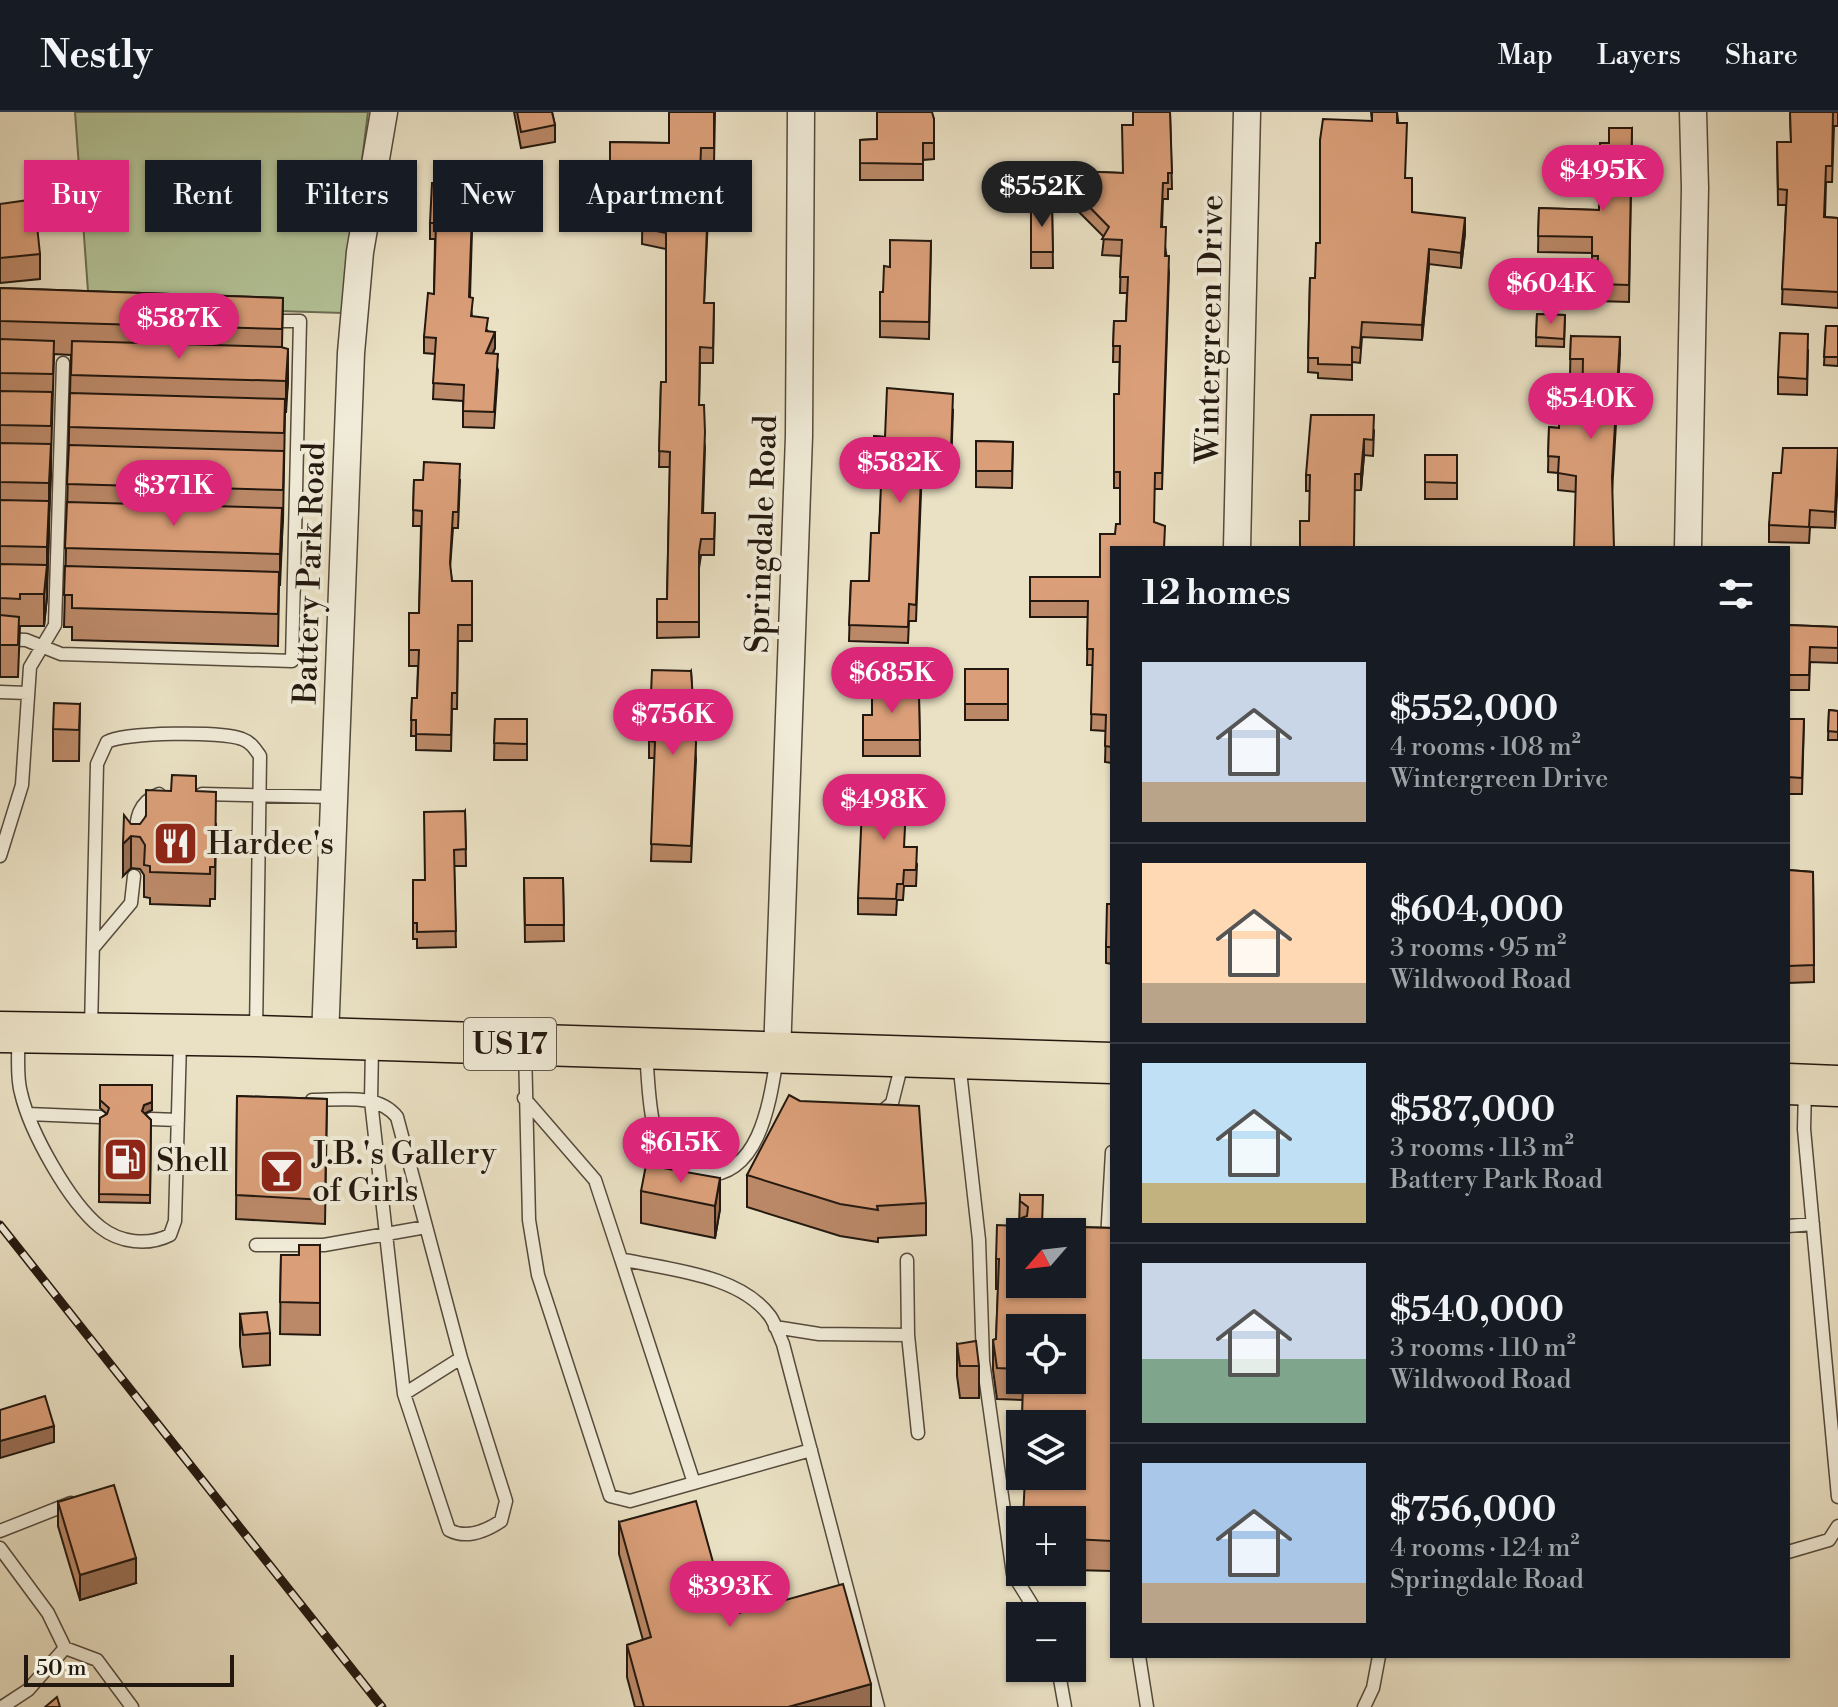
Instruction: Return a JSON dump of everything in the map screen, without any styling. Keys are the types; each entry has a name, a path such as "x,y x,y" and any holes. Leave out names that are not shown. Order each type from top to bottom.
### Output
{"main road":[{"name":"US 17","path":"9,1032 256,1036 1110,1063"}],"street":[{"name":"Battery Park Road","path":"325,1038 351,353 360,252 384,112"},
{"name":"Springdale Road","path":"777,1054 799,436 801,112"},
{"name":"Wintergreen Drive","path":"1237,546 1247,112"},
{"path":"1688,546 1695,188 1693,112"}],"lane":[{"path":"0,639 26,640 61,654 292,661 300,321 253,320"},
{"path":"47,363 79,364"},
{"path":"0,856 22,785 30,667 55,625 63,363"},
{"path":"283,369 299,370"},
{"path":"46,415 77,416"},
{"path":"282,422 297,422"},
{"path":"45,467 75,468"},
{"path":"281,474 296,474"},
{"path":"44,524 74,525"},
{"path":"279,530 295,531"},
{"path":"42,588 72,589"},
{"path":"278,595 293,595"},
{"path":"0,692 27,693"},
{"path":"91,1033 97,764 107,742 129,734 243,739 260,756 256,1036"},
{"path":"135,848 138,811 156,794 168,793"},
{"path":"183,793 334,797"},
{"path":"92,956 102,934 131,903 134,876"},
{"path":"9,1032 20,1091 54,1165 100,1228 137,1243 157,1241 170,1235 175,1221 181,1035"},
{"path":"292,1099 371,1101 387,1104 397,1117 461,1358 506,1501 501,1521 492,1527 459,1535 449,1530 404,1394 371,1101 372,1040"},
{"path":"525,1045 529,1220 538,1275 604,1487 610,1496 630,1501 811,1450"},
{"path":"646,1049 651,1109 670,1163 681,1172 713,1176 735,1168 768,1113 777,1054"},
{"path":"864,1117 880,1114 892,1103 902,1057"},
{"path":"958,1059 986,1240 983,1361 1013,1574 1030,1602"},
{"path":"1810,1085 1804,1129 1838,1497"},
{"path":"524,1098 595,1180 694,1483"},
{"path":"768,1113 784,1114"},
{"path":"28,1114 100,1117"},
{"path":"151,1119 178,1120"},
{"path":"1105,1240 1110,1177"},
{"path":"1790,1226 1813,1224"},
{"path":"256,1245 324,1245 426,1227"},
{"path":"621,1259 722,1284 749,1295 771,1316 783,1344 878,1707"},
{"path":"907,1260 908,1335 918,1433"},
{"path":"775,1327 819,1334 908,1335"},
{"path":"404,1394 461,1358"},
{"path":"0,1531 77,1501"},
{"path":"1790,1551 1829,1540 1838,1526"},
{"path":"0,1548 48,1613 65,1648 97,1660 132,1707"},
{"path":"2,1707 28,1690 65,1648"},
{"path":"1139,1658 1147,1707"},
{"path":"1364,1707 1373,1688 1379,1658"},
{"path":"1061,1682 1065,1707"}],"green space":[{"path":"75,112 368,112 362,160 277,160 277,232 353,232 343,313 89,305 84,232 129,232 129,160 78,160"}],"building":[{"path":"517,112 552,112 555,125 521,132"},
{"path":"669,112 714,112 714,148 701,148 701,160 610,160 610,142 669,143"},
{"path":"877,112 932,112 934,143 923,143 923,164 860,163 860,140 877,139"},
{"path":"1133,112 1170,112 1172,173 1168,173 1168,183 1163,183 1161,227 1166,227 1165,256 1169,256 1162,473 1155,473 1154,522 1165,526 1164,546 1110,546 1110,747 1105,746 1106,715 1091,714 1093,649 1087,649 1088,601 1030,601 1030,577 1100,577 1100,534 1115,534 1116,524 1120,524 1120,472 1114,472 1114,394 1119,394 1120,346 1113,346 1114,321 1126,321 1128,277 1120,277 1122,240 1102,239 1109,227 1075,192 1076,171 1123,173 1122,125 1133,125"},
{"path":"1372,112 1397,112 1397,123 1407,123 1405,178 1412,178 1412,212 1465,218 1461,253 1429,249 1422,325 1362,322 1360,348 1352,347 1352,365 1318,364 1318,358 1308,358 1310,278 1315,278 1316,243 1320,243 1320,140 1323,119 1372,121"},
{"path":"1790,112 1833,112 1832,166 1826,166 1824,217 1838,218 1838,292 1782,289 1787,190 1778,189 1777,142 1791,142"},
{"path":"1609,128 1632,128 1629,285 1597,284 1598,256 1592,256 1592,237 1538,236 1539,208 1599,210 1600,143 1609,143"},
{"path":"432,183 433,223 430,223"},
{"path":"24,201 24,232 38,232 40,254 0,258 0,204"},
{"path":"1031,206 1052,206 1053,252 1031,252"},
{"path":"436,232 471,232 471,316 488,318 486,331 495,332 486,353 498,354 494,412 463,411 464,385 433,383 436,338 424,337 428,293 434,294"},
{"path":"661,232 707,232 704,303 714,303 713,348 700,347 699,405 704,405 705,432 702,513 715,513 714,539 701,539 699,552 699,622 657,622 657,599 667,599 670,452 659,451 661,382 666,382 666,233"},
{"path":"890,240 931,241 929,322 880,321 880,292 883,292 884,266 890,267"},
{"path":"0,288 283,298 282,329 0,321"},
{"path":"1537,314 1565,315 1564,339 1536,337"},
{"path":"1826,326 1838,326 1838,357 1824,357"},
{"path":"1780,333 1808,334 1807,379 1778,377"},
{"path":"1571,336 1620,337 1612,477 1614,546 1574,546 1576,476 1558,473 1559,457 1548,456 1549,427 1559,428 1559,416 1582,416 1583,359 1570,359"},
{"path":"0,339 54,341 53,374 0,373"},
{"path":"72,341 281,347 288,349 286,381 71,375"},
{"path":"887,388 953,394 951,451 922,450 916,605 909,604 908,627 849,625 851,581 869,581 871,533 879,533 882,461 874,460 874,436 885,437"},
{"path":"0,391 52,392 51,426 0,425"},
{"path":"70,393 285,399 284,433 69,427"},
{"path":"1311,415 1374,415 1373,440 1364,439 1361,474 1355,474 1354,546 1300,546 1300,521 1309,521 1310,475 1306,475"},
{"path":"976,441 1013,442 1012,471 976,471"},
{"path":"0,443 51,444 49,483 0,482"},
{"path":"69,445 284,451 283,490 67,484"},
{"path":"1783,448 1838,448 1835,512 1810,510 1809,527 1769,525 1773,473 1781,473"},
{"path":"1425,455 1457,455 1457,483 1425,482"},
{"path":"424,462 460,464 458,512 453,512 450,563 452,581 472,581 472,625 458,625 457,693 452,693 451,735 416,734 416,720 411,720 412,698 417,698 419,650 409,650 409,613 419,613 422,511 413,510 414,480 423,480"},
{"path":"0,500 49,501 47,547 0,546"},
{"path":"67,502 282,508 280,554 65,548"},
{"path":"0,564 47,565 44,594 20,594 20,599 0,598"},
{"path":"65,566 279,572 278,614 72,608 72,595 64,595"},
{"path":"0,615 19,617 18,645 0,645"},
{"path":"1790,625 1838,627 1838,648 1810,647 1809,675 1790,675"},
{"path":"965,669 1008,669 1008,704 965,704"},
{"path":"652,670 691,671 696,743 691,846 651,844 655,742 649,741"},
{"path":"872,684 905,684 905,697 919,697 920,740 863,740 863,715 872,715"},
{"path":"54,703 80,704 79,730 53,729"},
{"path":"1829,710 1838,711 1838,732 1828,731"},
{"path":"495,719 527,719 527,744 494,743"},
{"path":"1790,719 1804,719 1802,778 1790,777"},
{"path":"172,775 196,776 196,791 216,792 215,867 210,867 210,874 150,872 150,866 144,865 145,845 140,837 131,836 123,844 124,815 131,824 140,824 146,816 146,790 171,791"},
{"path":"863,785 907,786 904,847 917,847 916,870 904,870 903,884 897,884 896,899 858,898"},
{"path":"465,811 466,849 454,850 456,931 417,932 417,923 413,923 413,880 425,880 424,812"},
{"path":"1790,870 1813,872 1814,965 1790,966"},
{"path":"524,878 563,878 564,925 525,925"},
{"path":"1107,904 1110,904 1110,947 1106,947"},
{"name":"Shell","path":"100,1085 152,1085 152,1102 144,1105 142,1111 151,1120 150,1195 99,1194 100,1118 107,1114 109,1108 100,1100"},
{"path":"789,1095 800,1101 919,1106 926,1203 877,1206 878,1210 840,1204 747,1175"},
{"name":"J.B.'s Gallery of Girls","path":"237,1096 327,1099 325,1200 236,1195"},
{"path":"646,1165 720,1178 715,1206 641,1191"},
{"path":"1020,1195 1043,1195 1042,1218 1022,1218 1027,1216 1028,1207 1020,1201"},
{"path":"997,1225 1006,1225 1006,1298 1086,1298 1086,1227 1110,1228 1110,1541 1086,1540 1086,1506 1024,1506 1024,1490 1086,1490 1086,1410 1022,1410 1023,1394 1086,1394 1086,1314 1006,1314 1006,1368 997,1368 993,1340 996,1339 999,1259 996,1259"},
{"path":"299,1245 320,1245 320,1303 280,1302 281,1255 299,1255"},
{"path":"267,1312 270,1333 243,1335 240,1314"},
{"path":"976,1341 979,1366 960,1366 957,1344"},
{"path":"45,1396 54,1426 0,1441 0,1410"},
{"path":"114,1485 136,1558 80,1575 58,1502"},
{"path":"696,1501 728,1616 843,1584 871,1684 788,1707 644,1707 627,1645 651,1637 619,1522"},
{"path":"57,1697 60,1707 45,1707"}],"railway":[{"path":"0,1225 382,1707"}],"place":[{"name":"Hardee's","path":"176,843"},
{"name":"Shell","path":"125,1160"},
{"name":"J.B.'s Gallery of Girls","path":"281,1171"}]}
